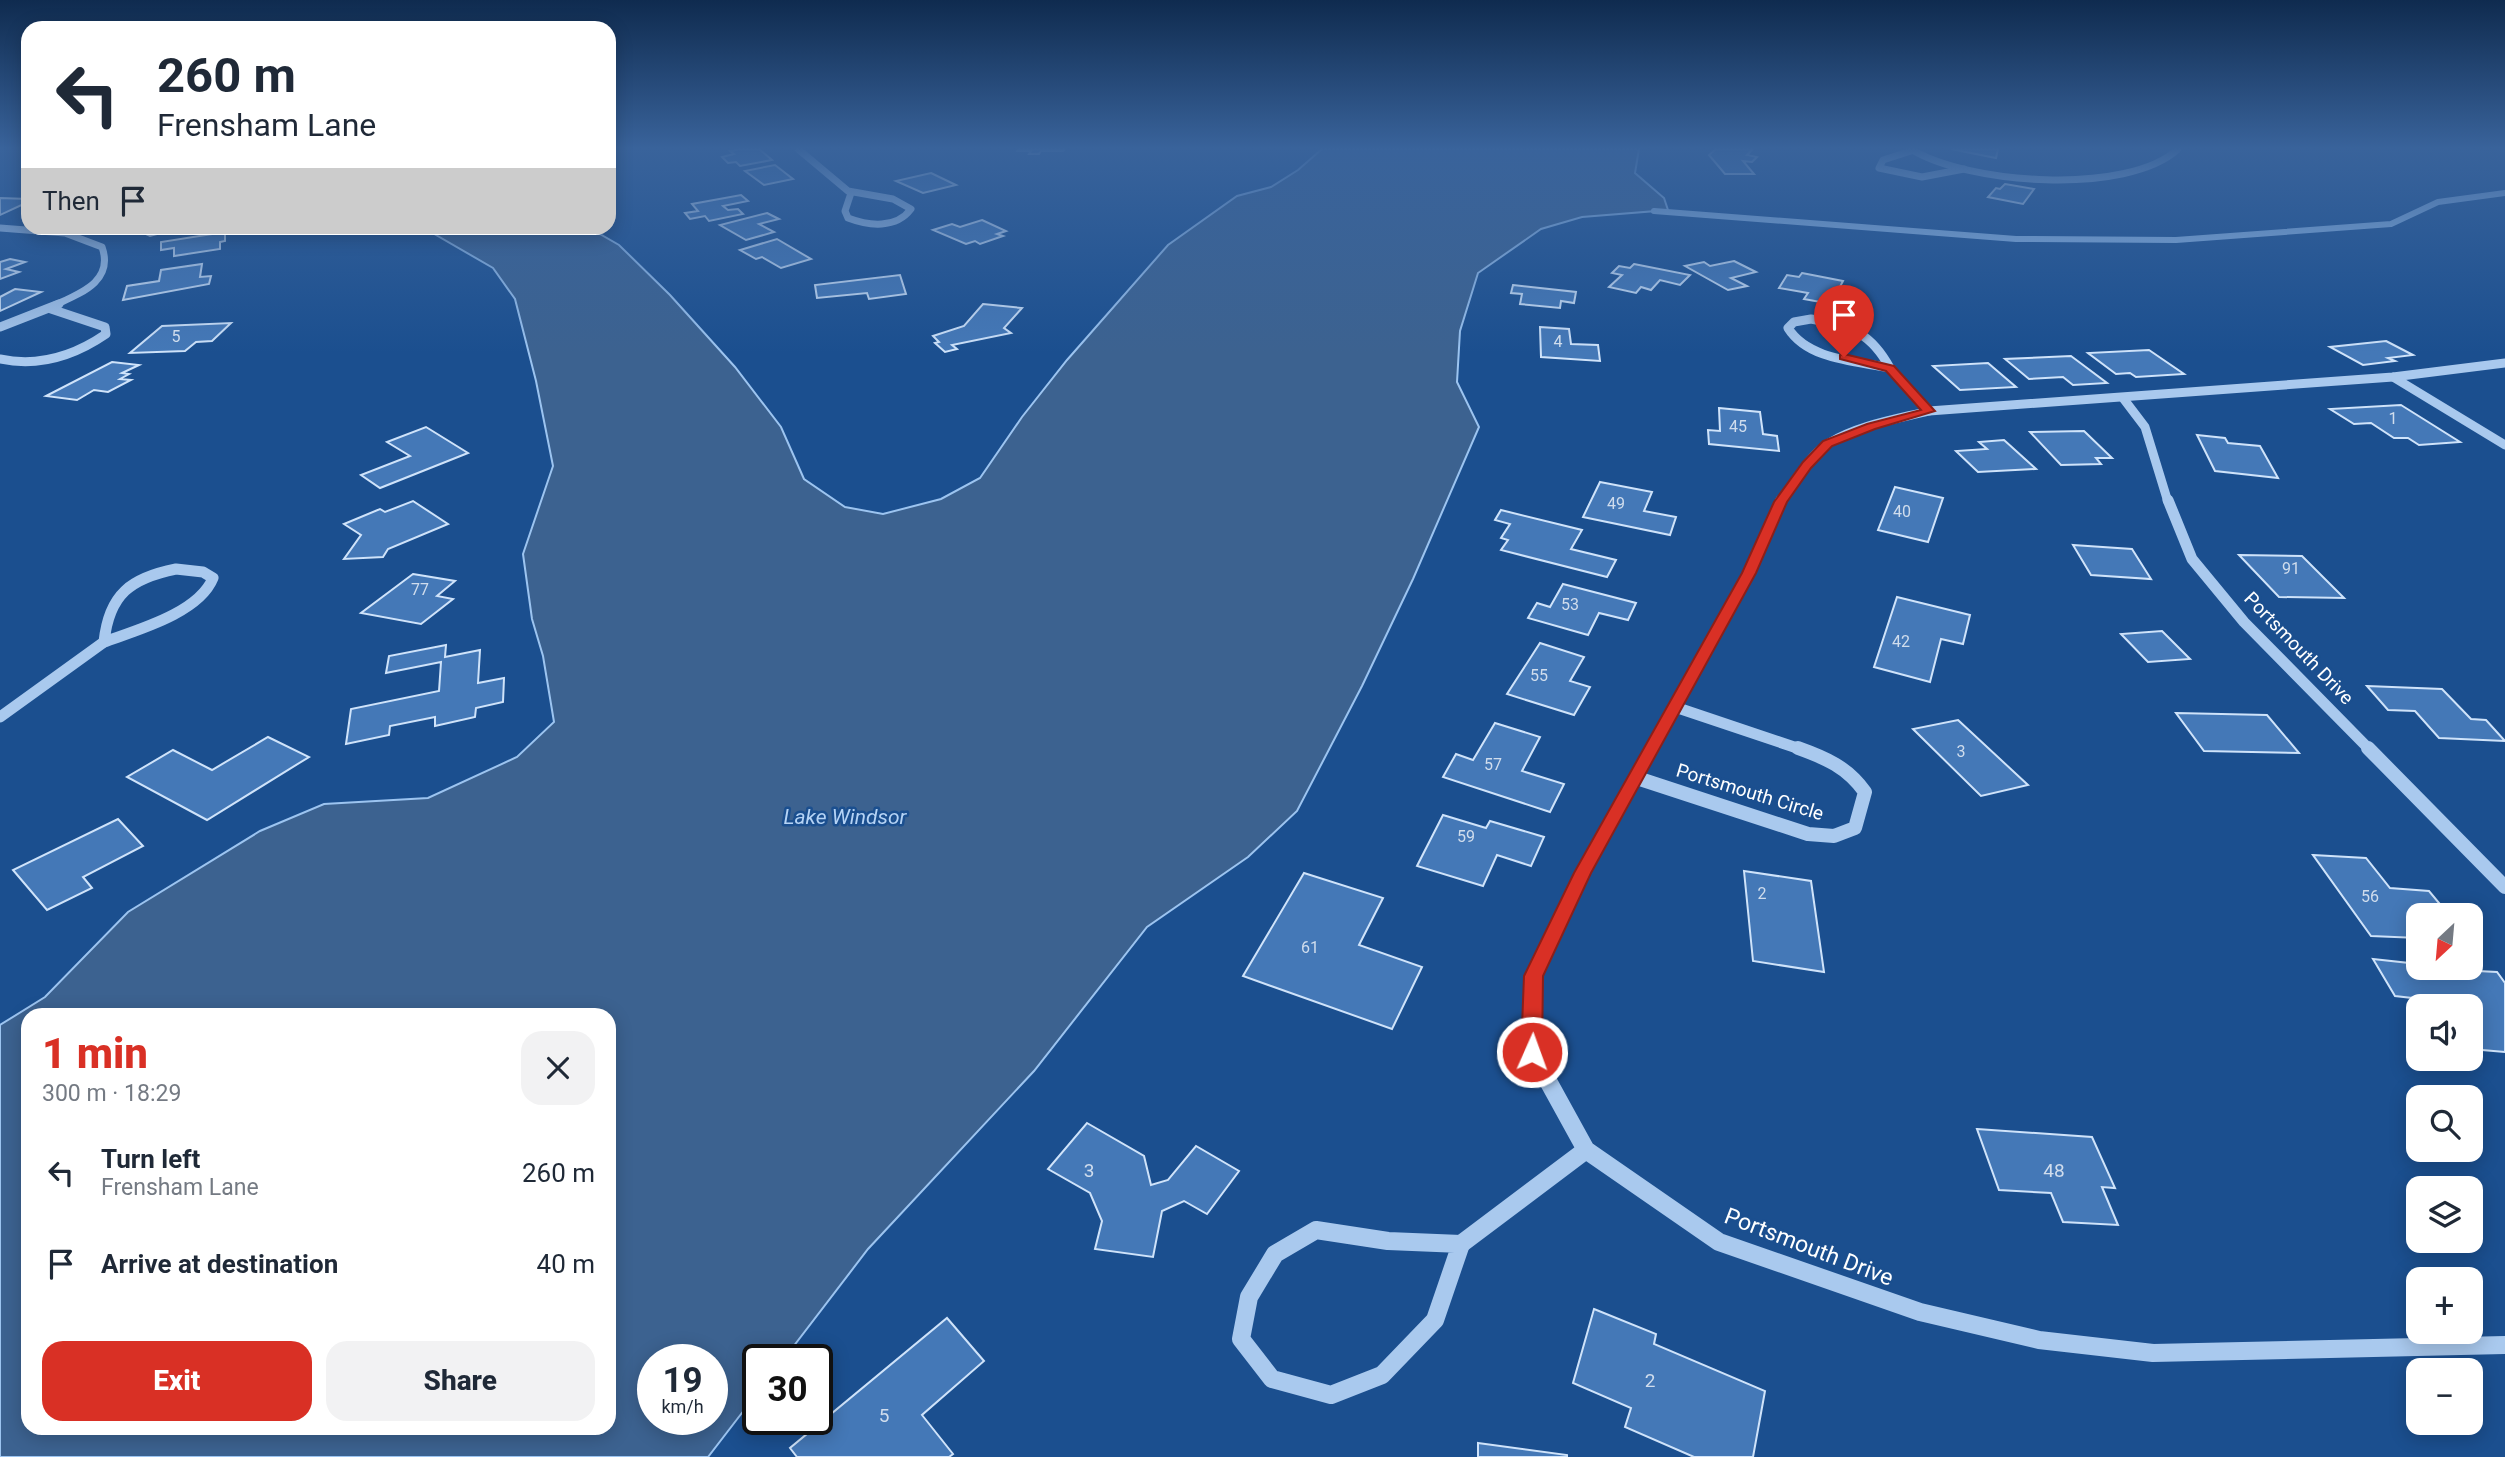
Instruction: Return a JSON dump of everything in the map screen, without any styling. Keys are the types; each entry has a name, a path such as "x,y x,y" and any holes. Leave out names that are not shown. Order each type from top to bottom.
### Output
{"street":[{"path":"848,217 860,223 891,223 905,217"},
{"path":"0,228 21,229"},
{"path":"0,327 51,309 103,274 107,260 102,247 81,235"},
{"path":"0,359 22,362 43,360 72,352 106,334 105,327 51,309"},
{"path":"1890,368 1816,351 1799,344 1788,328 1794,322 1811,319 1848,327 1866,336 1879,348 1890,368 1929,411"},
{"name":"Portsmouth Drive","path":"2505,363 2393,377 1929,411 1871,426 1828,443 1807,465 1780,502 1749,573 1583,873 1534,976 1532,1052 1586,1150 1719,1242 1920,1312 2039,1340 2153,1353 2505,1345"},
{"path":"2393,377 2505,445"},
{"name":"Portsmouth Drive","path":"2123,398 2145,427 2174,521 2192,559 2244,622 2505,887"},
{"path":"0,718 104,642 178,612 195,602 209,588 212,578 204,571 176,568 136,584 114,602 104,642"},
{"name":"Portsmouth Circle","path":"1637,778 1808,834 1834,836 1855,828 1864,792 1855,778 1830,759 1675,707"},
{"path":"1461,1244 1388,1241 1316,1230 1275,1254 1249,1297 1241,1339 1272,1379 1331,1395 1382,1375 1435,1320 1461,1244 1586,1150"}],"water":[{"name":"Lake Windsor","path":"1207,217 1582,217 1541,229 1478,273 1460,331 1457,382 1479,427 1413,579 1362,686 1297,811 1248,857 1147,927 1034,1071 868,1249 795,1344 742,1344 742,1413 728,1431 728,1344 637,1344 637,1435 725,1435 708,1457 0,1457 0,1025 21,1012 21,1435 616,1435 616,1008 27,1008 45,997 128,912 260,831 324,804 428,798 517,757 554,722 543,656 532,619 523,554 553,466 536,381 515,299 493,268 436,235 602,235 619,245 670,295 735,367 781,427 804,479 845,507 883,514 941,499 980,478 1022,417 1067,360 1168,245"}],"building":[{"path":"706,217 728,217 709,221"},
{"path":"751,217 779,219 759,224 774,232 746,240 720,225"},
{"path":"982,220 1006,231 997,234 1003,236 980,244 975,241 966,244 933,230 952,224 960,227"},
{"path":"225,235 225,241 220,242 220,249 174,256 174,248 161,250 161,242"},
{"path":"777,239 811,259 781,268 762,257 756,259 740,250"},
{"path":"10,259 25,262 6,269 19,272 0,279 0,262"},
{"path":"1734,261 1756,272 1731,278 1747,286 1728,290 1685,266 1704,262 1710,266"},
{"path":"202,264 200,277 211,276 209,284 123,300 127,286 159,281 161,270"},
{"path":"1634,264 1690,275 1680,285 1660,280 1651,290 1641,287 1636,293 1609,287 1622,275 1612,273 1619,266 1630,268"},
{"path":"1802,273 1843,281 1831,304 1804,299 1808,293 1779,288 1787,275 1799,277"},
{"path":"900,275 906,294 869,299 867,293 817,298 815,285"},
{"path":"1513,285 1576,292 1574,303 1561,301 1560,308 1520,304 1522,294 1511,293"},
{"path":"15,289 41,292 0,311 0,297"},
{"path":"983,304 1022,308 1004,328 1011,333 952,345 957,349 945,352 935,343 939,342 933,336 964,326"},
{"path":"231,323 212,341 196,342 185,351 130,353 162,326"},
{"path":"1540,327 1569,329 1571,344 1598,345 1600,361 1541,357"},
{"path":"2386,341 2413,355 2388,358 2395,361 2363,365 2330,347"},
{"path":"2149,350 2184,374 2136,377 2130,373 2116,374 2088,353"},
{"path":"2071,356 2107,383 2073,385 2063,377 2029,379 2005,359"},
{"path":"112,362 139,365 122,373 129,374 120,379 131,380 108,392 94,390 77,400 46,396"},
{"path":"1988,363 2016,387 1960,390 1933,366"},
{"path":"2401,405 2460,442 2419,445 2408,438 2394,438 2371,423 2354,424 2330,409"},
{"path":"1719,408 1760,412 1763,434 1777,436 1779,451 1709,444 1708,430 1720,431"},
{"path":"426,427 468,453 380,488 361,475 410,456 387,442"},
{"path":"2084,431 2112,458 2096,458 2101,464 2061,465 2030,432"},
{"path":"2197,435 2225,438 2228,443 2260,446 2278,478 2215,471"},
{"path":"2004,440 2036,469 1978,472 1956,451 1987,449 1979,442"},
{"path":"1600,482 1652,492 1644,511 1676,517 1670,535 1583,517"},
{"path":"1895,487 1943,498 1928,542 1878,530"},
{"path":"413,501 448,524 388,549 383,557 344,559 361,535 344,524 380,509 385,512"},
{"path":"1501,510 1582,530 1571,549 1616,560 1607,577 1501,550 1508,540 1501,538 1510,524 1495,520"},
{"path":"2073,545 2132,549 2151,579 2091,575"},
{"path":"2239,555 2302,556 2344,598 2279,597"},
{"path":"413,574 455,581 437,596 453,599 421,624 361,613"},
{"path":"1563,584 1636,603 1628,620 1599,613 1588,635 1528,618 1537,603 1550,607"},
{"path":"1897,597 1970,615 1963,644 1941,639 1930,682 1874,667"},
{"path":"2162,631 2190,659 2148,662 2121,634"},
{"path":"1540,643 1584,657 1570,681 1590,687 1574,715 1507,694"},
{"path":"446,645 445,657 480,650 478,683 504,678 503,702 476,708 475,717 435,726 435,717 390,726 389,735 346,744 351,709 439,691 441,662 386,673 389,656"},
{"path":"2367,686 2442,689 2471,719 2486,720 2505,741 2439,738 2415,711 2388,710"},
{"path":"2176,713 2267,715 2299,753 2204,751"},
{"path":"1958,720 2028,785 1981,796 1913,729"},
{"path":"1495,723 1540,737 1522,771 1564,784 1550,812 1443,777 1456,754 1473,760"},
{"path":"268,737 309,757 207,820 127,777 173,750 212,770"},
{"path":"1443,815 1486,828 1490,821 1544,837 1531,866 1497,855 1483,886 1417,866"},
{"path":"118,819 143,846 83,877 92,888 47,910 13,870"},
{"path":"2313,855 2366,858 2390,888 2429,891 2439,903 2406,903 2406,937 2371,936"},
{"path":"1744,871 1811,881 1824,972 1753,961"},
{"path":"1304,873 1383,898 1359,945 1422,967 1392,1029 1243,976"},
{"path":"2373,959 2406,963 2406,980 2483,980 2483,971 2497,972 2505,983 2505,1052 2483,1050 2483,994 2395,996"},
{"path":"1087,1123 1144,1156 1151,1185 1168,1180 1196,1146 1239,1171 1207,1214 1184,1201 1162,1211 1153,1257 1095,1249 1102,1221 1090,1193 1048,1169"},
{"path":"1977,1129 2092,1137 2115,1188 2102,1187 2118,1225 2063,1222 2051,1193 1999,1190"},
{"path":"1594,1309 1656,1334 1654,1344 1765,1391 1753,1457 1694,1457 1625,1427 1631,1408 1573,1383"},
{"path":"947,1318 984,1361 922,1415 953,1454 949,1457 797,1457 790,1448 806,1435 833,1435 833,1412"},
{"path":"1478,1443 1567,1455 1567,1457 1478,1457"}],"waterway":[{"path":"1731,217 2016,239 2176,240 2391,224 2406,217"}],"route":[{"path":"1532,1052 1534,976 1583,873 1749,573 1780,502 1807,465 1828,443 1871,426 1929,411 1890,368 1844,357"}]}
